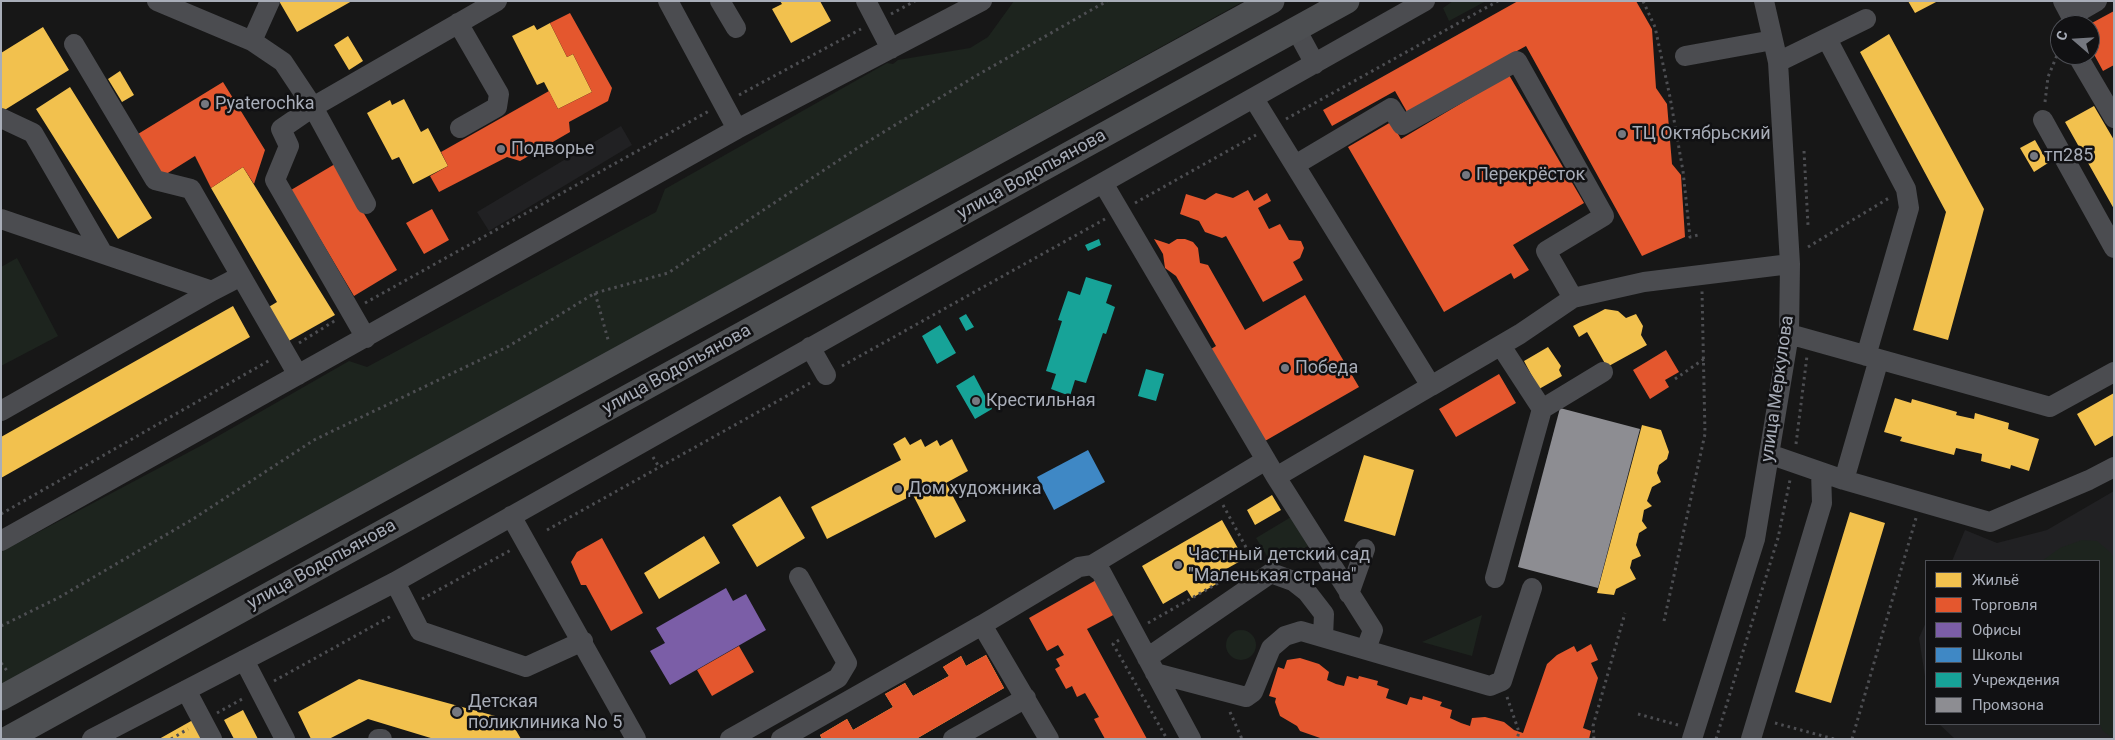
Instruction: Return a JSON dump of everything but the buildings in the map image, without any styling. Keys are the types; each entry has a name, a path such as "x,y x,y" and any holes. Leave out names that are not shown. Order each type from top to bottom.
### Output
{"main road":[{"name":"улица Водопьянова","path":"1,698 1272,1"},
{"name":"улица Водопьянова","path":"7,739 1347,1"}],"street":[{"path":"158,1 252,41 283,62 313,107 366,204"},
{"path":"252,41 270,1"},
{"path":"366,338 275,180 289,146 281,129 313,107 496,1"},
{"path":"668,1 737,129"},
{"path":"720,1 736,28"},
{"path":"866,1 891,49"},
{"path":"1,541 737,129 982,1"},
{"path":"92,739 395,582 1425,1"},
{"name":"улица Меркулова","path":"1694,734 1755,539 1788,334 1790,264 1778,62 1764,1"},
{"path":"2068,14 2097,1"},
{"path":"1778,62 1866,19"},
{"path":"458,23 499,94 497,106 460,128"},
{"path":"1296,29 1315,64"},
{"path":"1827,39 1906,189 1908,208 1844,480"},
{"path":"1685,56 1773,40"},
{"path":"74,44 155,180 191,189 298,374"},
{"path":"1295,165 1391,108 1402,125 1516,61 1604,216 1546,251 1573,298"},
{"path":"2083,65 2114,118"},
{"path":"1254,99 1431,386"},
{"path":"1,118 32,133 102,252"},
{"path":"2043,120 2114,248"},
{"path":"1103,183 1118,212 1276,477 1373,630 1366,649"},
{"path":"1,219 212,291"},
{"path":"1276,477 1501,346 1573,298 1644,282 1790,264"},
{"path":"1,411 241,276"},
{"path":"1788,334 2050,407 2114,372"},
{"path":"1501,346 1542,409"},
{"path":"810,347 826,375"},
{"path":"1495,578 1542,409 1603,372"},
{"path":"1769,454 1844,480 1990,522 2089,480 2114,467"},
{"path":"781,739 982,625 1079,567 1092,564 1266,460"},
{"path":"1751,739 1822,503 1821,472"},
{"path":"511,516 583,641 636,739"},
{"path":"1350,594 1366,549"},
{"path":"1092,564 1101,572 1191,739"},
{"path":"1151,666 1271,573 1293,581 1307,592 1324,614 1323,637"},
{"path":"730,739 838,678 847,663 799,577"},
{"path":"395,582 420,632 526,667 583,641"},
{"path":"1151,666 1222,692 1246,697 1253,692 1271,648 1285,636 1301,631 1490,686 1502,680 1532,588"},
{"path":"982,625 1049,739"},
{"path":"244,660 285,739"},
{"path":"186,690 212,739"},
{"path":"953,739 1026,698"}],"path":[{"path":"724,104 915,1"},
{"path":"1,626 58,598 193,519 314,440 509,346 595,293 668,273 876,137 974,77 1107,1"},
{"path":"546,530 1498,1"},
{"path":"1643,1 1655,27 1670,97 1684,171 1690,237 1698,235"},
{"path":"2043,120 2048,77 2053,65"},
{"path":"1808,247 1906,189"},
{"path":"1664,621 1705,434 1701,275"},
{"path":"595,293 611,349"},
{"path":"1716,739 1778,538 1794,462 1810,339"},
{"path":"1675,379 1704,359"},
{"path":"650,451 659,467"},
{"path":"1852,739 1921,502"},
{"path":"171,739 513,549"},
{"path":"1594,739 1593,726 1625,613"},
{"path":"1502,680 1519,732 1516,739"},
{"path":"1222,692 1242,739"},
{"path":"1638,714 1694,734"},
{"path":"1757,718 1834,739"}],"shaded area":[{"path":"1014,1 1244,1 1,687 1,552 206,443 349,361 367,367 656,212 665,189 887,63 893,64 898,60 970,48 988,37"},
{"path":"1453,1 1486,1 1449,21 1443,8"},
{"path":"621,126 632,145 489,231 477,212"},
{"path":"17,258 58,336 1,366 1,267"},
{"path":"2114,491 2114,739 1955,739 1940,725 2100,725 2100,560 1952,560 1965,530 1997,543 2047,530"},
{"path":"1291,517 1308,546 1274,567 1256,538"},
{"path":"2082,540 2097,541 2114,558 2114,739 2103,731 2100,725 2100,560 2043,560 2060,548"},
{"path":"1482,615 1472,656 1422,642"},
{"path":"1925,624 1925,677 1919,638"},
{"path":"1241,630 1247,631 1255,639 1255,651 1247,659 1241,660 1235,659 1227,651 1226,645 1227,639 1235,631"}],"place":[{"name":"Pyaterochka","path":"205,104"},
{"name":"ТЦ Октябрьский","path":"1622,134"},
{"name":"Подворье","path":"501,149"},
{"name":"тп285","path":"2034,156"},
{"name":"Перекрёсток","path":"1466,175"},
{"name":"Победа","path":"1285,368"},
{"name":"Крестильная","path":"976,401"},
{"name":"Дом художника","path":"898,489"},
{"name":"Частный детский сад \"Маленькая страна\"","path":"1178,565"},
{"name":"Детская поликлиника No 5","path":"457,712"}]}
